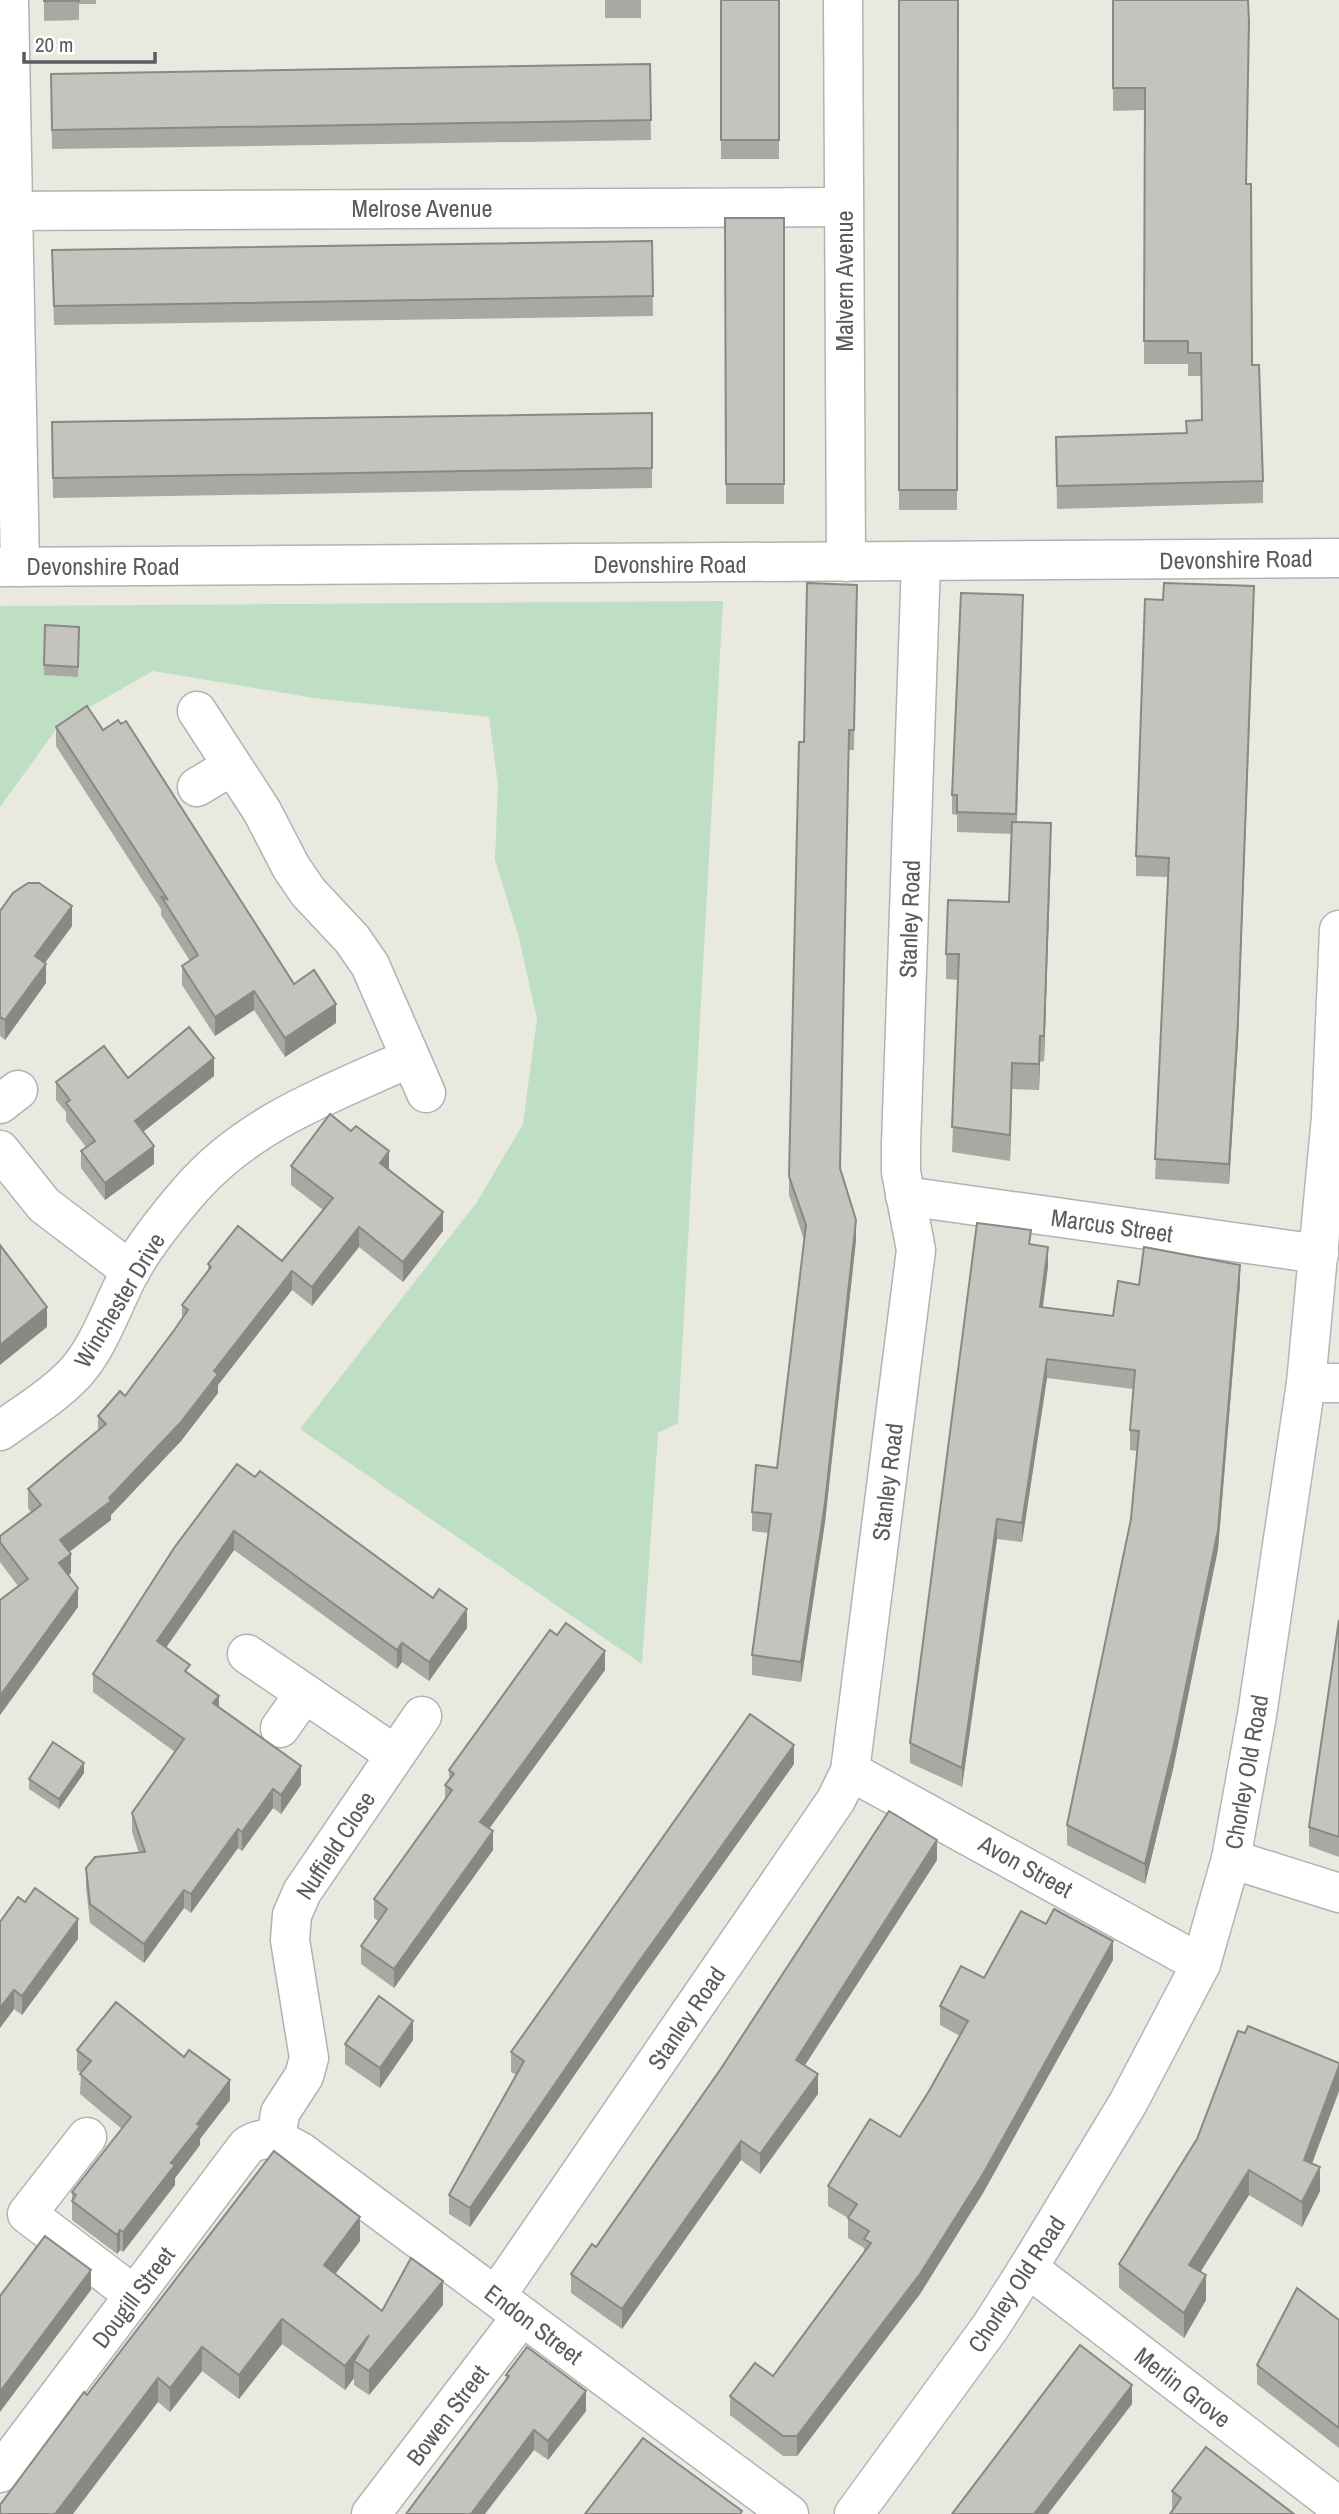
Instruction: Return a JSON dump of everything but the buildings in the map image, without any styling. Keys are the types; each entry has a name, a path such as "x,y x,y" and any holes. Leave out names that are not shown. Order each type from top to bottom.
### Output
{"street":[{"path":"9,0 7,211 10,567"},
{"name":"Malvern Avenue","path":"843,0 846,562"},
{"name":"Melrose Avenue","path":"7,211 844,207"},
{"name":"Devonshire Road","path":"10,567 1339,558"},
{"name":"Stanley Road","path":"509,2306 836,1800 850,1771 916,1250 905,1196 901,1130 921,562"},
{"path":"197,711 308,892 352,939 370,965 426,1093"},
{"path":"197,786 232,766"},
{"name":"Chorley Old Road","path":"854,2514 991,2326 1028,2268 1122,2113 1200,1964 1231,1859 1322,1383 1319,1254 1331,1117 1339,930"},
{"name":"Winchester Drive","path":"0,1431 76,1373 92,1350 131,1270 192,1188 253,1133 283,1116 410,1058"},
{"path":"0,1150 44,1205 131,1270"},
{"name":"Marcus Street","path":"905,1196 1319,1254"},
{"path":"247,1654 394,1754"},
{"path":"280,1728 304,1694"},
{"name":"Nuffield Close","path":"276,2140 280,2113 304,2076 309,2058 292,1964 292,1915 302,1892 422,1716"},
{"name":"Avon Street","path":"850,1771 1200,1964"},
{"path":"1231,1859 1339,1894"},
{"path":"87,2137 27,2214 134,2295"},
{"name":"Dougill Street","path":"0,2473 247,2146 263,2139 276,2140"},
{"name":"Endon Street","path":"276,2140 301,2152 789,2514"},
{"name":"Merlin Grove","path":"1028,2268 1339,2507"},
{"name":"Bowen Street","path":"371,2514 509,2306"}],"green space":[{"path":"723,601 678,1423 658,1433 642,1664 300,1429 477,1202 523,1124 537,1019 519,938 495,860 498,785 489,717 314,698 153,671 60,724 0,807 0,606"}]}
